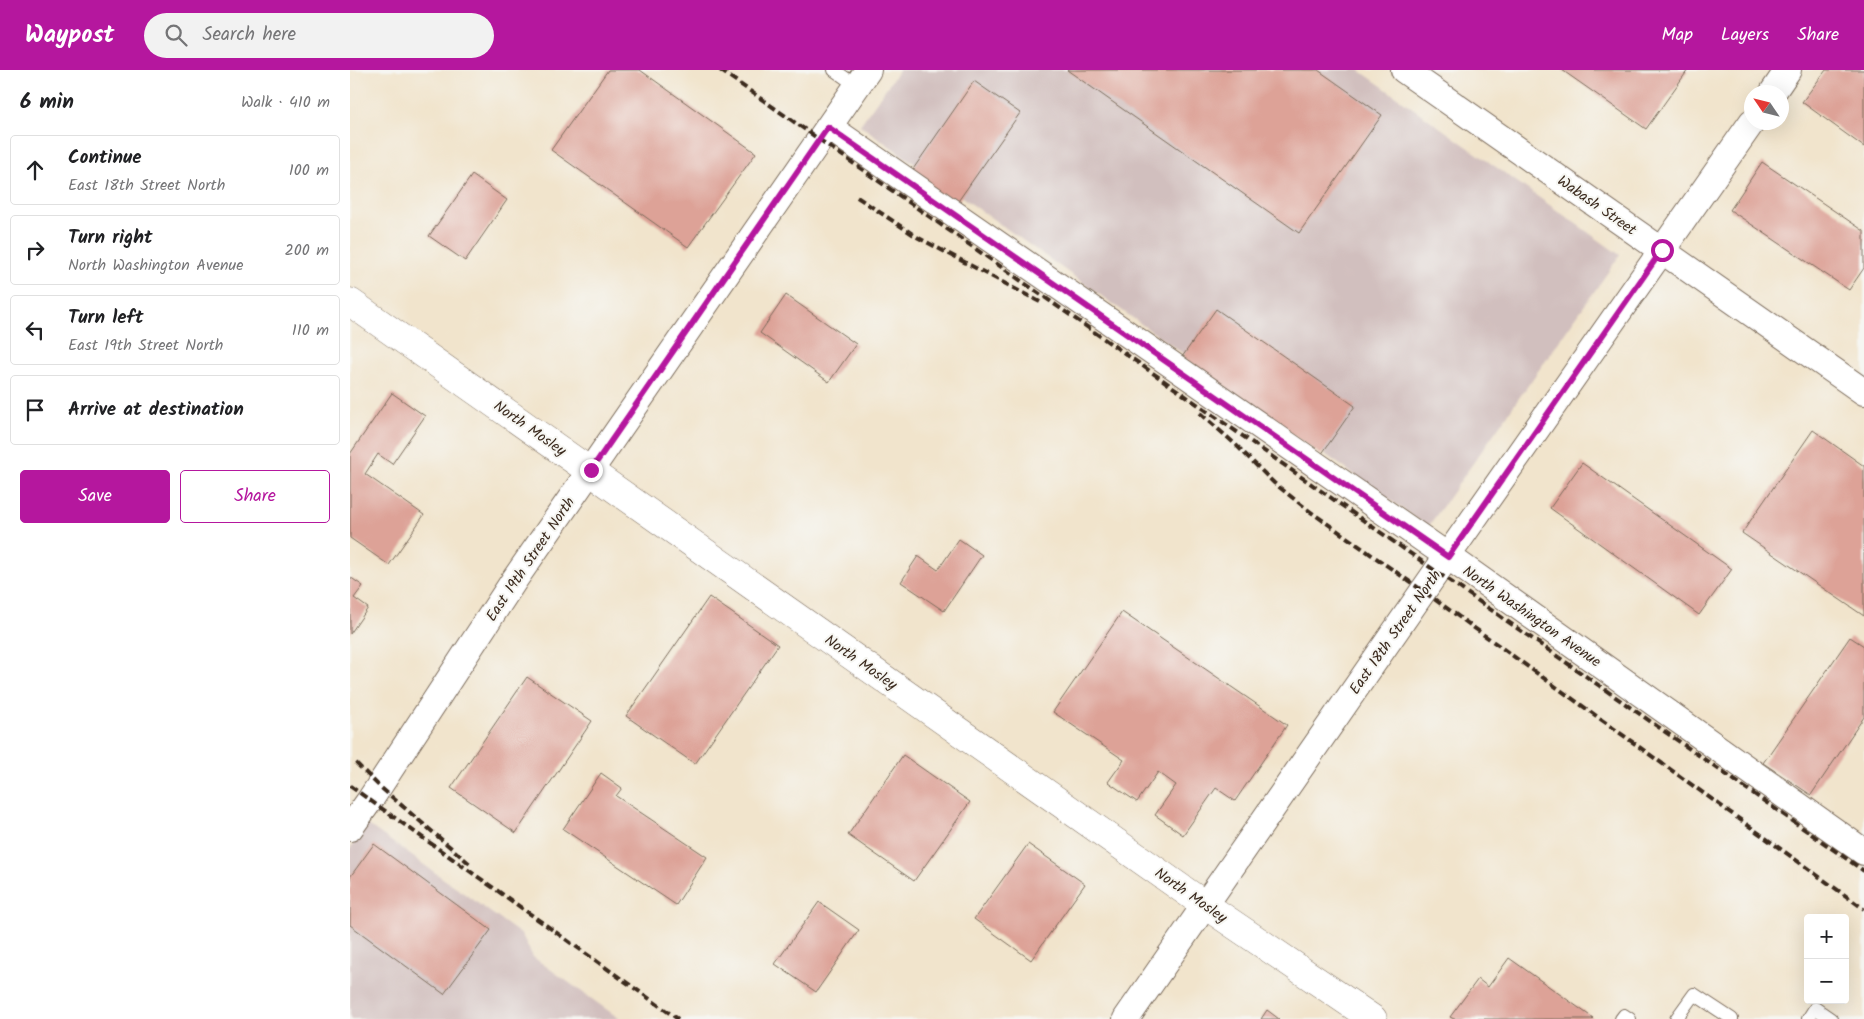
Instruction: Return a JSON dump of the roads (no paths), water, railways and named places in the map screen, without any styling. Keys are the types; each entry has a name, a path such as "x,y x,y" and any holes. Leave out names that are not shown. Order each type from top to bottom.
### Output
{"street":[{"name":"Wabash Street","path":"1404,70 1864,392"},
{"path":"1778,85 1788,70"},
{"name":"East 19th Street North","path":"350,828 515,579 862,78"},
{"name":"North Washington Avenue","path":"828,127 1448,557 1864,852"},
{"name":"East 18th Street North","path":"1126,1019 1746,130"},
{"name":"North Mosley","path":"350,302 591,470 1205,905 1373,1019"}],"lane":[{"path":"834,70 862,78"},
{"path":"1676,1019 1694,994 1732,1019"},
{"path":"1808,1019 1815,1008 1831,1019"},
{"path":"1621,1019 1624,1015 1630,1019"}],"railway":[{"path":"720,70 1864,871"},
{"path":"857,197 917,237 1040,302"},
{"path":"1200,413 1235,444 1274,483 1308,510 1864,909"},
{"path":"356,763 379,786 470,864"},
{"path":"350,786 678,1019"}]}
